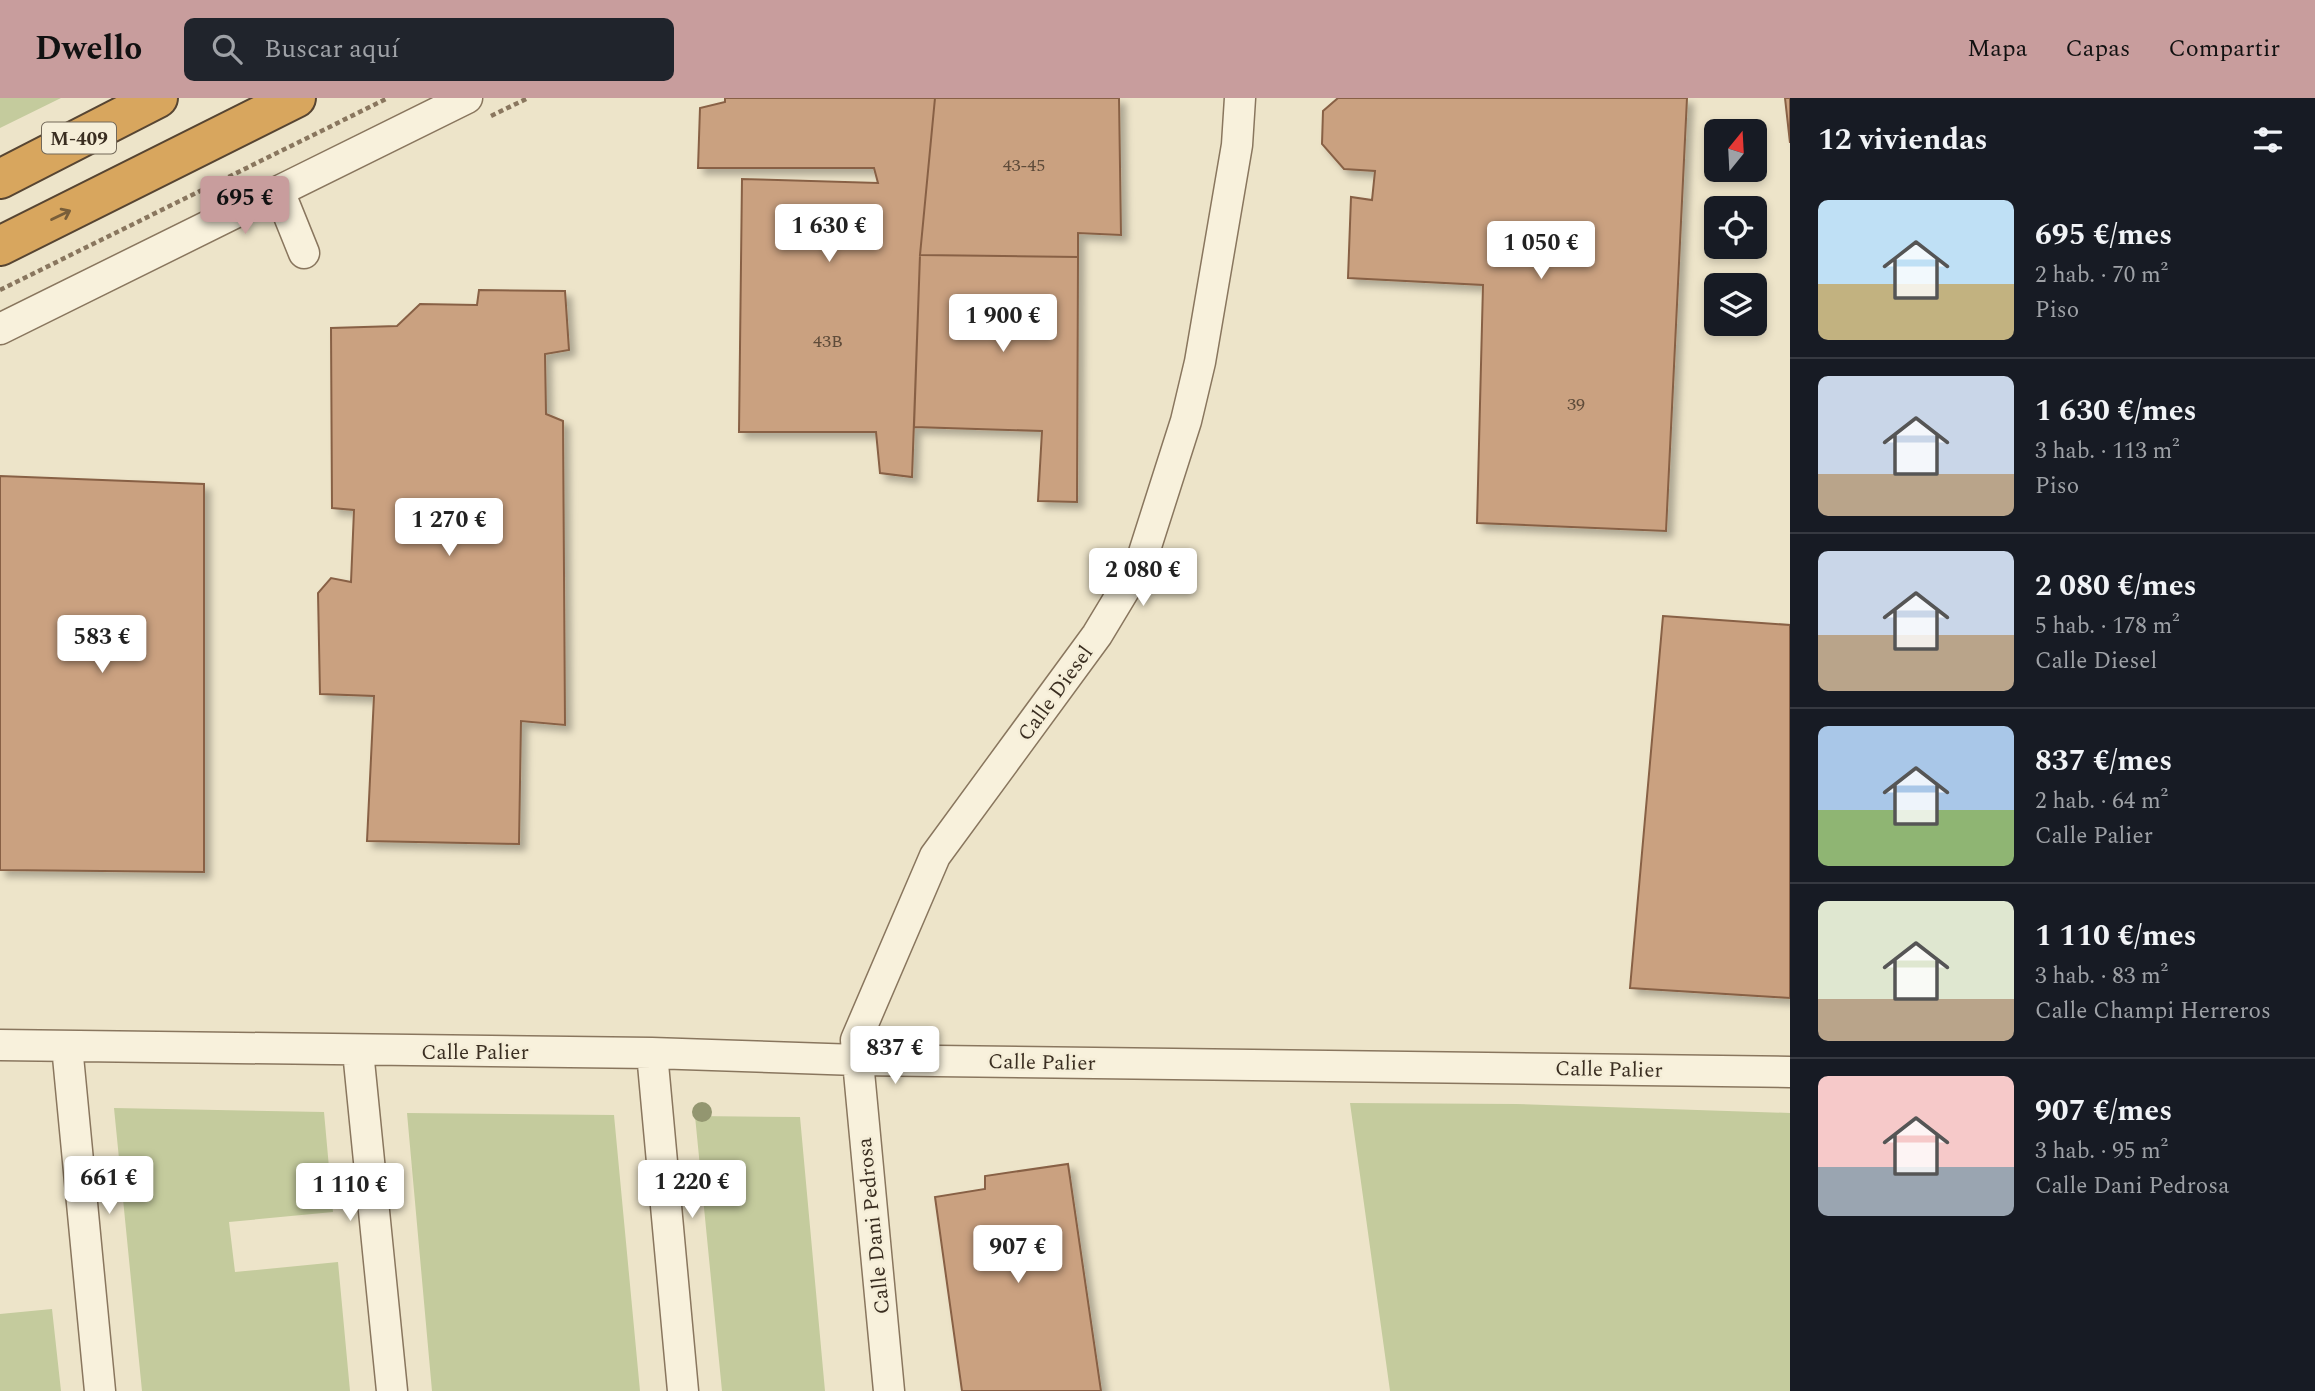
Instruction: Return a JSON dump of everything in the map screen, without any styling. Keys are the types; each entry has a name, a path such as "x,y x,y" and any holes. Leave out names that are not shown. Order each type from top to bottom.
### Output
{"highway":[{"name":"M-409","path":"0,179 158,98"},
{"name":"M-409","path":"0,246 296,98"}],"street":[{"path":"0,329 467,98"},
{"name":"Calle Diesel","path":"857,1060 856,1041 936,856 1097,635 1141,562 1186,421 1200,362 1237,145 1240,98"},
{"path":"279,191 304,253"},
{"name":"Calle Palier","path":"0,1045 1790,1072"},
{"path":"67,1046 100,1391"},
{"path":"358,1051 392,1391"},
{"path":"652,1053 683,1391"},
{"name":"Calle Dani Pedrosa","path":"857,1060 889,1391"}],"path":[{"path":"0,290 388,98"}],"green space":[{"path":"0,98 61,98 0,128"},
{"path":"1350,1103 1516,1104 1790,1113 1790,1391 1390,1391"},
{"path":"114,1108 324,1112 333,1212 229,1222 235,1272 338,1262 350,1391 142,1391"},
{"path":"407,1113 614,1115 640,1391 432,1391"},
{"path":"695,1116 800,1117 825,1391 722,1391"},
{"path":"52,1309 61,1391 0,1391 0,1314"}],"building":[{"path":"725,98 935,98 920,255 912,477 880,473 876,432 739,432 742,179 878,183 874,168 698,168 700,108 725,102"},
{"path":"935,98 1119,98 1121,235 1078,233 1078,257 920,255"},
{"path":"1338,98 1687,98 1666,531 1477,523 1483,285 1348,278 1351,197 1372,200 1375,171 1344,169 1322,144 1323,111"},
{"path":"1785,98 1790,98 1790,143"},
{"path":"920,255 1078,257 1077,502 1038,501 1042,431 914,427"},
{"path":"479,290 565,291 569,350 545,354 546,414 563,421 565,725 521,721 519,844 367,841 374,696 320,694 318,593 331,578 351,582 354,510 332,508 331,328 397,326 420,304 477,305"},
{"path":"0,476 204,484 204,872 0,870"},
{"path":"1663,616 1790,625 1790,998 1630,988"},
{"path":"1068,1164 1101,1391 962,1391 935,1197 985,1189 985,1176"}]}
